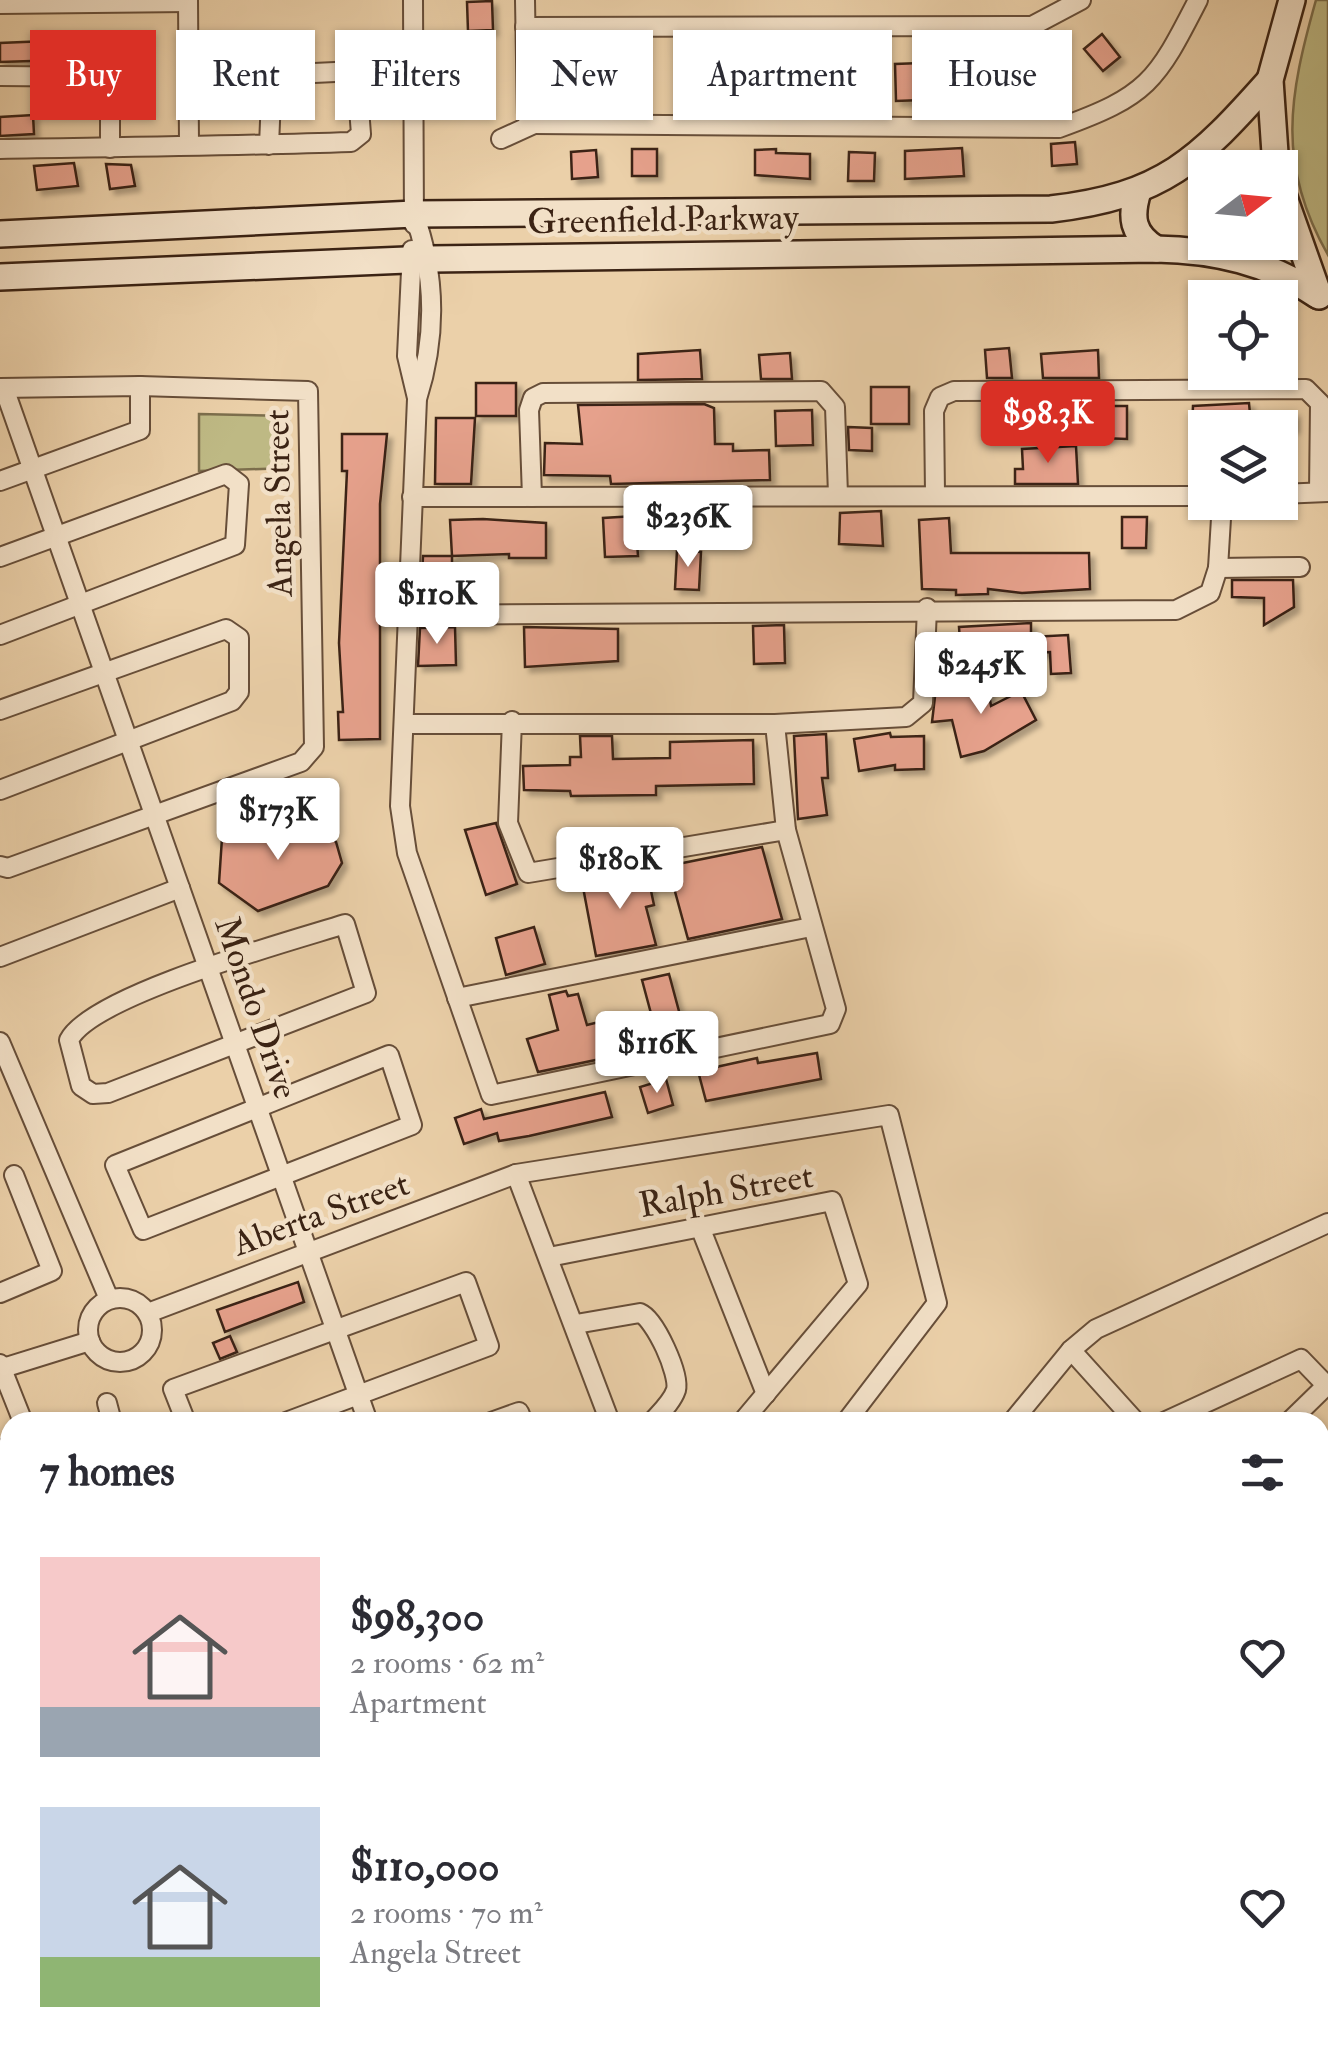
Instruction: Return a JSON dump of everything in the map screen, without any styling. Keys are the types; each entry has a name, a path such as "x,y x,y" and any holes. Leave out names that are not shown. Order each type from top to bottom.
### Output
{"main road":[{"path":"1275,150 1270,80 1292,0"},
{"name":"Greenfield Parkway","path":"0,234 414,214 1050,209 1092,204 1138,191 1194,159 1270,80"},
{"path":"1138,191 1132,210 1135,228 1156,249"},
{"path":"1298,234 1323,301"},
{"name":"Greenfield Parkway","path":"0,277 421,260 1156,249 1192,250 1248,262 1286,275 1323,301"}],"street":[{"path":"413,0 414,214 421,260 408,356 417,399 400,806 407,853 491,1096 830,1024 836,1009 786,830 775,724"},
{"path":"525,0 527,116 534,124"},
{"path":"525,26 1032,26 1081,0"},
{"path":"501,139 534,124 1059,128 1109,110 1155,79 1198,0"},
{"path":"0,4 188,1 189,144"},
{"path":"0,149 268,145 357,139 361,134 356,71 272,74 268,145"},
{"path":"0,76 110,77 110,148"},
{"path":"0,480 140,430 140,386"},
{"name":"Angela Street","path":"2,388 140,386 308,392 314,746 300,762 154,814"},
{"name":"Mondo Drive","path":"2,388 364,1412"},
{"path":"935,493 934,411 940,397 954,390 1306,389 1320,403 1323,492 1298,493"},
{"path":"532,497 529,410 533,398 543,392 801,391 821,391 835,407 838,496"},
{"path":"0,557 226,474 239,484 235,546 0,634"},
{"path":"412,497 935,493 1188,496"},
{"path":"407,615 927,608 1176,610 1210,593 1218,568 1221,520"},
{"path":"1218,568 1300,567"},
{"path":"404,724 775,724 906,718 923,703 927,608"},
{"path":"0,710 102,670 226,629 239,638 238,692 232,702 0,790"},
{"path":"926,676 1008,674"},
{"path":"512,721 508,823 528,873 786,830"},
{"path":"0,866 8,868 154,814"},
{"path":"0,957 180,888"},
{"path":"345,924 366,993 108,1093 93,1094 81,1086 69,1040 76,1027 88,1018 206,968 345,924"},
{"path":"457,998 812,926"},
{"path":"0,1042 109,1299"},
{"path":"388,1055 412,1125 143,1230 115,1165 256,1108 388,1055"},
{"name":"Aberta Street","path":"148,1314 516,1174 889,1115 936,1303 854,1412"},
{"path":"516,1174 607,1412"},
{"path":"0,1292 52,1271 14,1175"},
{"name":"Ralph Street","path":"549,1257 832,1202 858,1284 751,1412"},
{"path":"1020,1412 1071,1350 1096,1330 1328,1223"},
{"path":"700,1227 766,1394"},
{"path":"182,1412 173,1389 466,1282 490,1346 314,1412"},
{"path":"109,1299 136,1301 148,1314 152,1324 150,1345 134,1360 113,1362 95,1350 90,1340 94,1312 109,1299"},
{"path":"576,1324 640,1313 654,1321 677,1383 672,1399 661,1412"},
{"path":"19,1412 1,1367 90,1340"},
{"path":"1071,1350 1127,1412"},
{"path":"1186,1412 1301,1359 1327,1385 1299,1412"},
{"path":"107,1404 109,1412"}],"shaded area":[{"path":"1316,0 1328,0 1328,255 1311,222 1298,180 1298,150 1293,150 1292,129 1299,68"},
{"path":"199,414 289,416 289,468 199,471"}],"building":[{"path":"492,1 493,30 468,30 467,2"},
{"path":"1102,34 1120,57 1103,71 1084,49"},
{"path":"30,42 30,61 0,62 0,43"},
{"path":"912,63 912,100 896,101 895,64"},
{"path":"30,115 34,134 0,136 0,117"},
{"path":"1075,142 1077,164 1052,166 1051,144"},
{"path":"962,148 964,176 905,179 905,151"},
{"path":"632,149 657,149 657,176 632,176"},
{"path":"776,149 776,153 810,154 810,179 755,175 755,150"},
{"path":"596,150 598,177 572,179 571,152"},
{"path":"849,152 875,153 874,181 848,181"},
{"path":"74,163 78,186 37,190 34,166"},
{"path":"106,164 131,165 135,186 110,189"},
{"path":"1009,348 1012,378 987,378 985,350"},
{"path":"700,350 702,379 638,380 638,354"},
{"path":"1098,350 1099,378 1043,378 1041,354"},
{"path":"790,353 792,379 761,379 759,355"},
{"path":"476,383 516,383 516,416 476,416"},
{"path":"871,387 909,387 909,424 871,424"},
{"path":"1249,403 1250,410 1193,410 1193,406"},
{"path":"704,404 714,408 715,444 733,444 733,451 769,450 770,480 611,484 610,476 544,475 545,443 582,444 578,405"},
{"path":"1101,406 1127,406 1127,439 1101,438"},
{"path":"812,410 813,445 776,446 775,411"},
{"path":"436,418 475,418 471,484 435,484"},
{"path":"848,427 872,428 872,451 849,450"},
{"path":"342,434 387,434 380,504 380,739 339,740 338,712 343,712 339,643 347,471 342,471"},
{"path":"1076,446 1078,484 1015,484 1015,469 1023,469 1022,449"},
{"path":"881,511 883,546 839,544 840,513"},
{"path":"635,516 638,556 605,557 603,518"},
{"path":"1122,517 1147,517 1146,548 1122,548"},
{"path":"949,518 951,553 1089,553 1090,589 1022,593 988,589 988,594 956,595 956,590 922,589 919,520"},
{"path":"450,520 546,523 546,558 509,558 509,554 452,556"},
{"path":"677,550 701,552 699,590 675,589"},
{"path":"423,556 452,556 452,600 421,600"},
{"path":"1232,580 1293,580 1294,607 1264,625 1264,598 1232,597"},
{"path":"1031,623 1031,637 1068,635 1071,673 1051,674 1050,652 961,657 959,627"},
{"path":"784,625 785,663 754,664 753,626"},
{"path":"455,627 456,665 418,666 420,628"},
{"path":"524,627 618,629 618,661 525,667"},
{"path":"936,688 956,688 956,693 988,688 991,706 1021,691 1036,720 984,751 961,757 952,720 932,722"},
{"path":"890,733 891,737 924,736 924,769 895,770 895,765 859,771 854,739"},
{"path":"826,734 828,778 822,778 827,815 798,819 794,736"},
{"path":"580,736 612,736 613,759 670,758 670,742 753,740 754,784 656,786 656,795 571,796 570,791 524,790 523,766 570,765 570,757 581,757"},
{"path":"309,817 336,842 342,863 328,886 258,911 219,883 222,838"},
{"path":"496,823 517,884 486,895 465,830"},
{"path":"762,847 782,919 688,939 668,866"},
{"path":"646,867 654,905 646,907 656,945 596,956 582,882"},
{"path":"534,927 545,964 506,975 496,938"},
{"path":"669,974 687,1041 660,1047 642,980"},
{"path":"566,991 568,996 578,994 587,1025 619,1017 629,1053 538,1072 527,1039 558,1030 549,995"},
{"path":"817,1053 821,1079 706,1101 698,1071 757,1058 758,1063"},
{"path":"666,1079 673,1105 648,1113 640,1087"},
{"path":"605,1092 612,1117 529,1136 499,1141 497,1133 464,1144 455,1118 481,1109 484,1119"},
{"path":"298,1282 304,1302 225,1332 217,1310"},
{"path":"230,1336 237,1352 220,1359 213,1343"}]}
